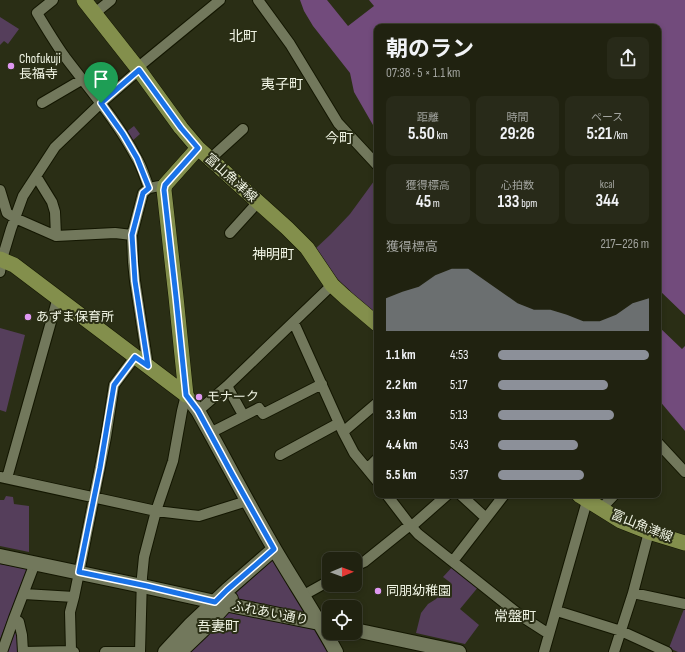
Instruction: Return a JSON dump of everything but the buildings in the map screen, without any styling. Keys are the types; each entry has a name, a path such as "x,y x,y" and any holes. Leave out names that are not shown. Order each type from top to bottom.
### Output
{"main road":[{"name":"富山魚津線","path":"84,0 139,70 181,128 198,148 287,228 307,248 332,285 374,321"},
{"path":"186,395 164,190 165,185 198,148"},
{"path":"1,264 14,265 186,395"},
{"name":"富山魚津線","path":"583,498 621,521 650,532 685,542"}],"street":[{"path":"53,0 37,13 64,56 83,79 123,134 137,158 149,188"},
{"path":"95,13 111,0"},
{"path":"1,264 23,196 55,147 101,103 139,70 142,64 220,0"},
{"path":"258,0 290,44 338,123 374,162"},
{"path":"42,103 83,79"},
{"path":"210,159 243,129"},
{"path":"36,176 52,202 55,212 56,236"},
{"path":"148,366 135,281 132,235 143,193 149,188 165,185"},
{"path":"0,190 7,213 56,236 115,233 132,235"},
{"path":"230,233 258,202"},
{"path":"198,411 227,386 332,285"},
{"path":"58,298 3,478 156,511 199,516 247,501"},
{"path":"294,323 341,428 354,453 374,477"},
{"path":"14,618 19,622 22,635 23,652 72,652 70,612 106,437 114,385 135,357"},
{"path":"210,433 259,408 263,414 322,384"},
{"path":"227,386 242,413"},
{"path":"186,395 198,411 247,501 302,596 311,610 322,621"},
{"path":"105,652 140,652 144,557 156,511 173,461 186,395"},
{"path":"280,455 341,428 374,405"},
{"path":"661,447 685,472"},
{"path":"367,469 374,462"},
{"path":"389,498 418,534 521,616 549,634"},
{"path":"362,563 410,525 413,525 440,498"},
{"path":"464,498 486,518"},
{"path":"453,561 502,498"},
{"path":"544,652 557,611 583,498"},
{"path":"601,509 611,498"},
{"path":"614,652 633,593 650,532"},
{"path":"182,651 203,630 227,590 276,552"},
{"name":"ふれあい通り","path":"0,556 322,623"},
{"path":"2,652 35,563"},
{"path":"302,596 322,585"},
{"path":"633,593 685,604"},
{"path":"24,594 74,596"},
{"path":"165,652 191,624 220,603"},
{"path":"557,611 621,631 667,652"},
{"path":"362,632 419,648 459,652"},
{"path":"331,640 336,652"}],"shaded area":[{"path":"300,0 685,0 685,431 661,403 661,24 374,24 374,127 354,92 350,73 313,26 304,11"},
{"path":"0,17 19,29 8,44 4,41 0,45"},
{"path":"134,126 140,134 131,142 125,133"},
{"path":"374,181 374,315 340,282 314,250 350,214"},
{"path":"0,328 25,335 6,412 0,410"},
{"path":"6,496 13,497 14,504 29,506 29,552 0,546 0,500 4,500"},
{"path":"273,560 322,632 322,640 328,640 336,652 183,652 236,593"},
{"path":"0,564 27,569 0,639"},
{"path":"454,565 479,586 460,609 479,625 465,644 416,633 421,613 428,604 436,599 451,583 443,577"},
{"path":"684,609 685,652 678,652 669,648"},
{"path":"14,624 17,626 20,652 4,652"}],"pier":[{"path":"327,0 369,0 374,6 348,26"},
{"path":"661,292 685,315 685,346 682,349 661,329"}],"place":[{"name":"Chofukuji 長福寺","path":"11,66"},
{"name":"あずま保育所","path":"28,317"},
{"name":"モナーク","path":"199,397"},
{"name":"同朋幼稚園","path":"378,591"}],"district":[{"name":"北町","path":"243,36"},
{"name":"夷子町","path":"282,84"},
{"name":"今町","path":"339,138"},
{"name":"神明町","path":"273,254"},
{"name":"常盤町","path":"515,616"},
{"name":"吾妻町","path":"218,626"}],"route":[{"path":"139,70 181,128 198,148 165,185 164,190 186,395 198,411 274,549 215,602 79,572 106,437 114,385 135,357 148,366 135,281 132,235 143,193 149,188 137,158 123,134 101,103 139,70"}]}
